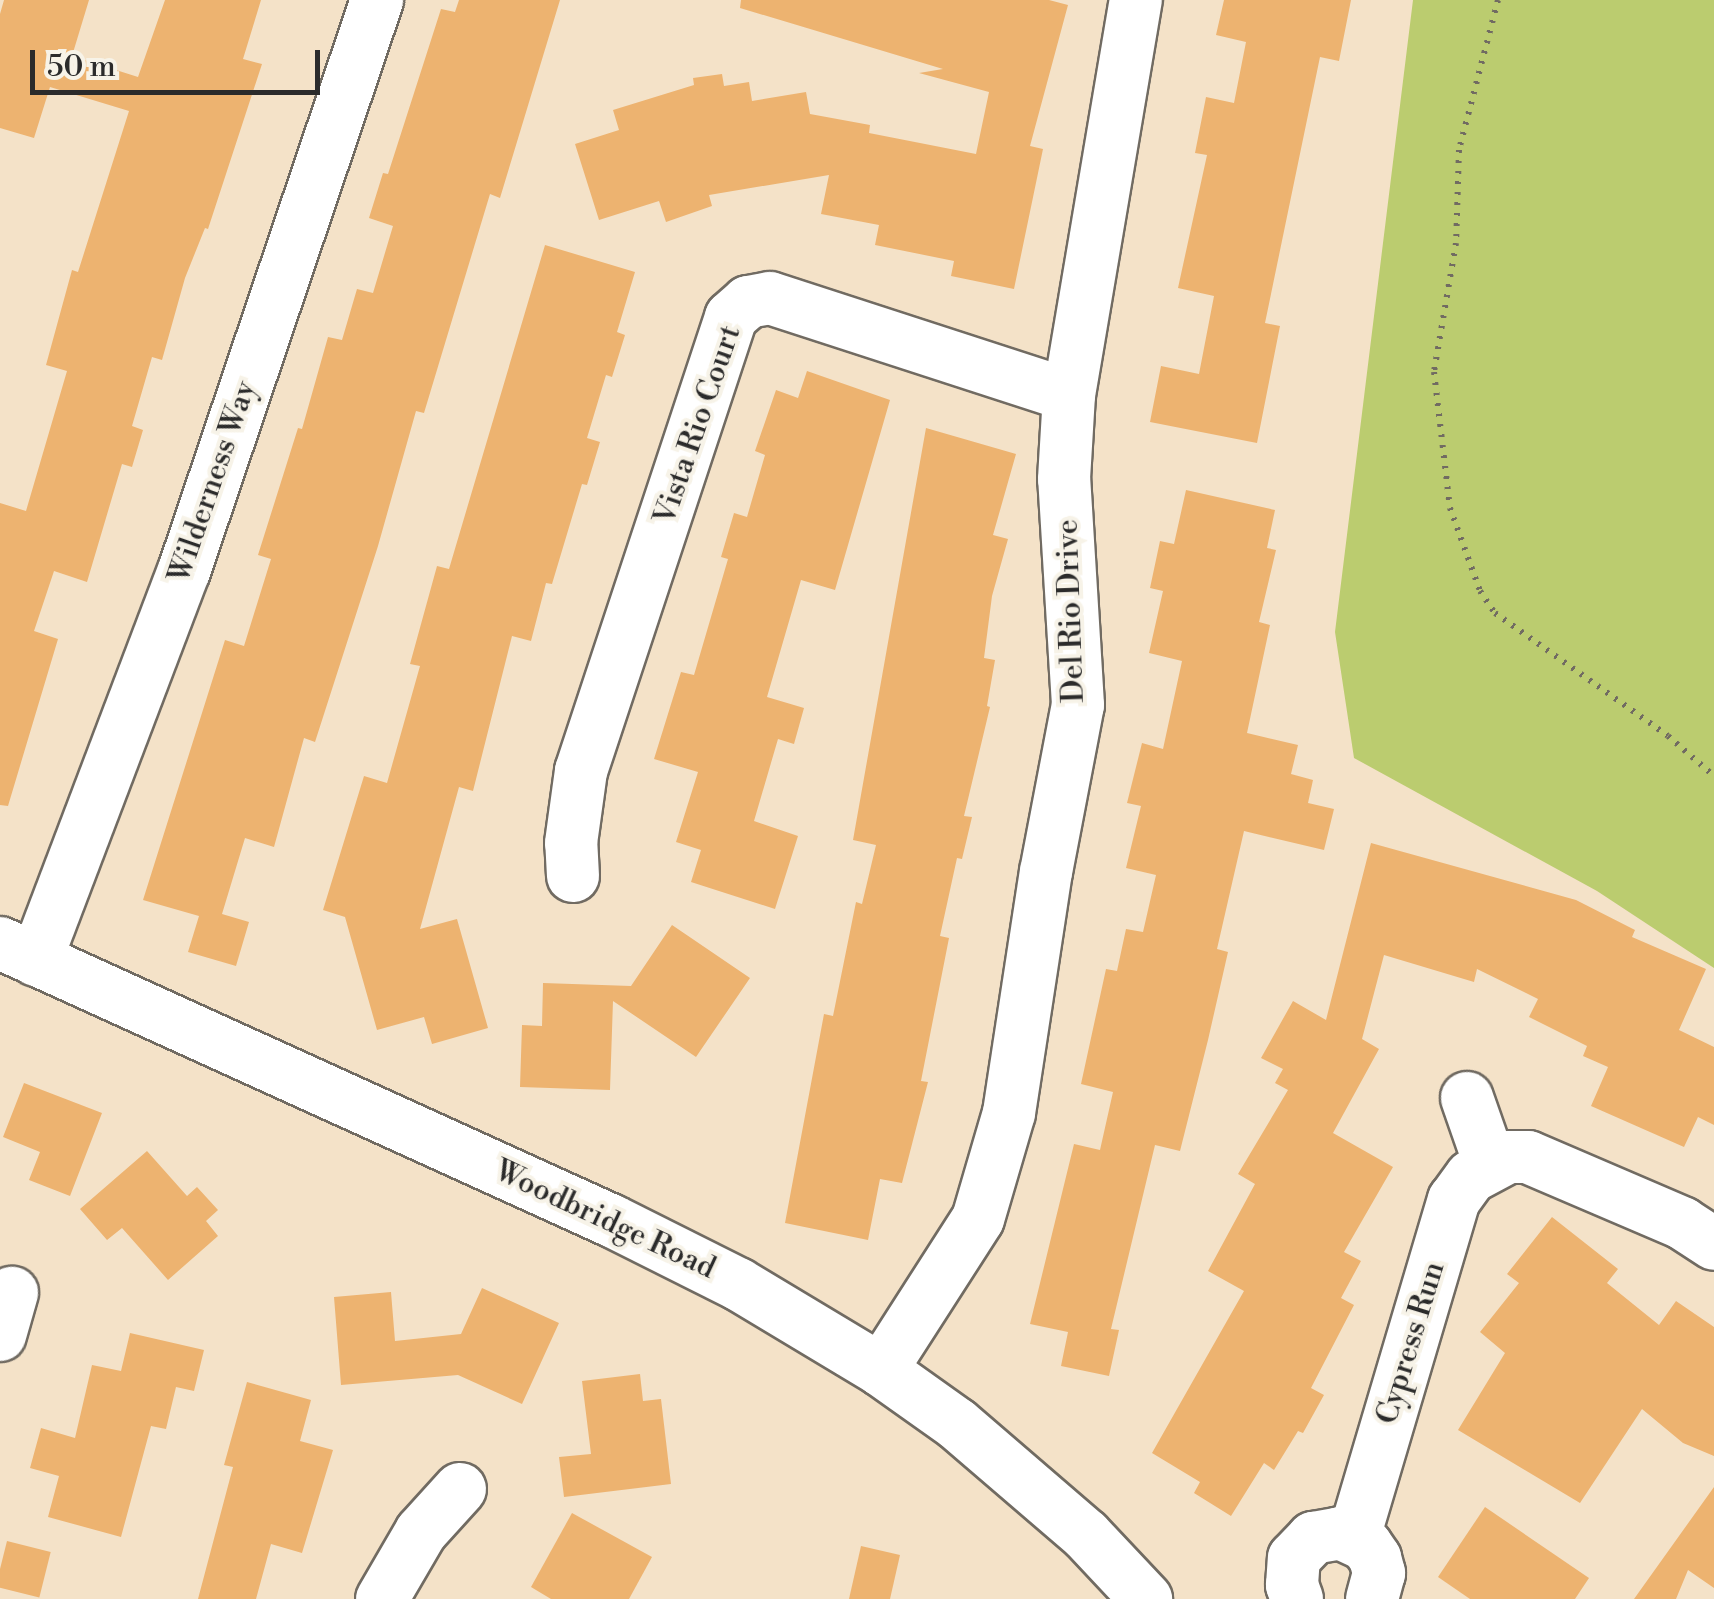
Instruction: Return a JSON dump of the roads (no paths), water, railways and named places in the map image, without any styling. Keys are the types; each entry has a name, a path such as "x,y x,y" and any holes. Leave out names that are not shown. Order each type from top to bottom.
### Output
{"street":[{"name":"Wilderness Way","path":"18,952 178,586 377,0"},
{"name":"Del Rio Drive","path":"881,1370 978,1219 1010,1113 1046,872 1078,705 1064,479 1070,394 1136,0"},
{"name":"Vista Rio Court","path":"573,876 571,843 580,771 731,317 748,302 770,298 1070,394"},
{"name":"Woodbridge Road","path":"18,952 668,1248 738,1284 881,1370 1003,1462 1086,1536 1146,1599"},
{"path":"1467,1098 1490,1164 1518,1157 1548,1162 1682,1224 1714,1244"},
{"name":"Cypress Run","path":"1354,1536 1454,1200 1460,1187 1490,1164"},
{"path":"382,1599 421,1532 460,1489"},
{"path":"1297,1599 1291,1571 1302,1546 1326,1533 1354,1536 1375,1558 1379,1573 1372,1599"}]}
